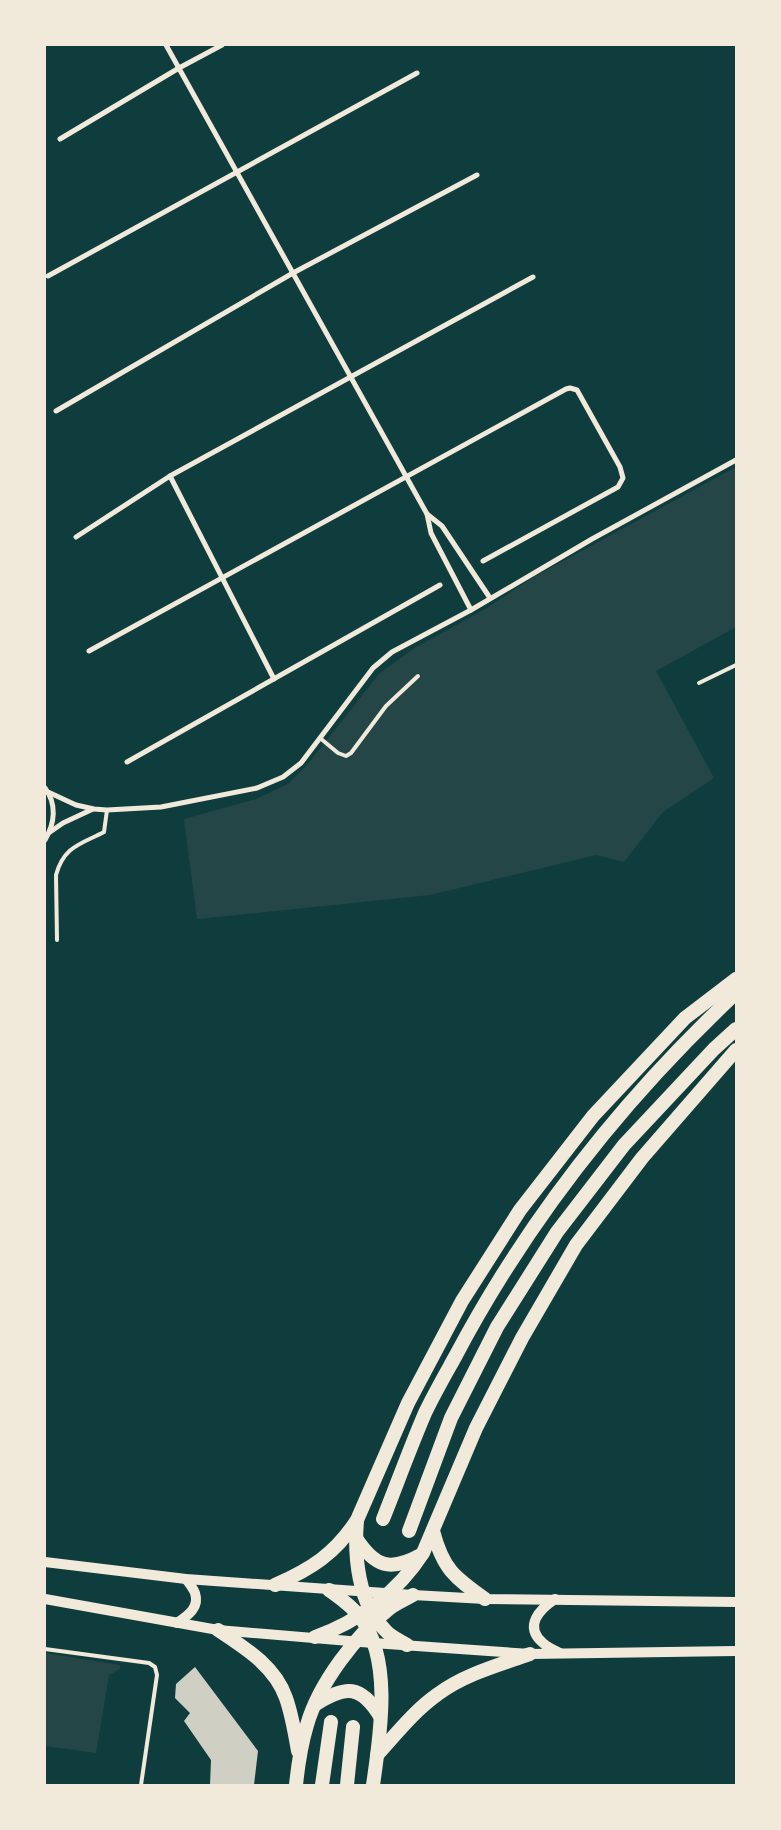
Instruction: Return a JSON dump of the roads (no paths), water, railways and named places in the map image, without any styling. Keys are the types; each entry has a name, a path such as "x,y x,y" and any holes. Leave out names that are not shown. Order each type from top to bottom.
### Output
{"highway":[{"path":"275,1585 297,1575 323,1559 346,1538 357,1520 412,1395 462,1301 520,1210 593,1116 685,1018 736,978"},
{"path":"383,1519 425,1412 478,1314 536,1222 606,1131 698,1029 736,993"},
{"path":"409,1531 456,1409 497,1327 557,1232 624,1145 714,1049 736,1029"},
{"path":"296,1785 299,1757 307,1723 315,1704 335,1668 357,1641 368,1618 388,1593 412,1570 424,1553 476,1428 522,1338 576,1246 642,1158 736,1050"},
{"path":"357,1520 356,1551 373,1643 382,1677 383,1692 372,1785"},
{"path":"433,1531 439,1552 447,1568 458,1580 485,1599"},
{"path":"356,1538 366,1553 378,1562 394,1566 424,1553"},
{"path":"329,1590 407,1645"},
{"path":"315,1637 368,1618 414,1595"},
{"path":"218,1630 265,1664 278,1679 286,1697 299,1757"},
{"path":"377,1755 402,1726 438,1694 476,1672 530,1654"},
{"path":"315,1704 332,1693 356,1692 366,1696 380,1716"},
{"path":"322,1785 331,1722"},
{"path":"347,1785 354,1727"}],"main road":[{"path":"45,1562 186,1579 414,1595 485,1599 736,1602"},
{"path":"177,1623 188,1616 193,1610 196,1601 195,1592 186,1579"},
{"path":"45,1599 218,1630 373,1643 530,1654 736,1651"},
{"path":"555,1599 542,1608 537,1615 534,1626 535,1634 543,1644 560,1654"}],"street":[{"path":"166,45 427,514 431,533 471,610"},
{"path":"60,139 179,68 222,45"},
{"path":"48,276 417,73"},
{"path":"56,411 293,273 477,175"},
{"path":"76,537 170,476 533,276"},
{"path":"89,650 566,389 577,390 620,467 622,478 618,487 483,561"},
{"path":"47,790 76,804 107,810 161,807 257,788 283,777 301,763 373,668 392,652 471,610 538,569 736,460"},
{"path":"170,476 274,679"},
{"path":"427,514 442,526 490,598"},
{"path":"127,762 440,585"},
{"path":"45,840 50,832 54,818 53,805 47,790"},
{"path":"50,832 94,809"}],"lane":[{"path":"699,683 736,665"},
{"path":"320,738 338,753 346,756 351,753 386,706 418,676"},
{"path":"57,940 56,875 59,865 65,854 77,843 104,832 107,810"},
{"path":"45,1649 149,1663 155,1667 157,1675 141,1785"}]}
